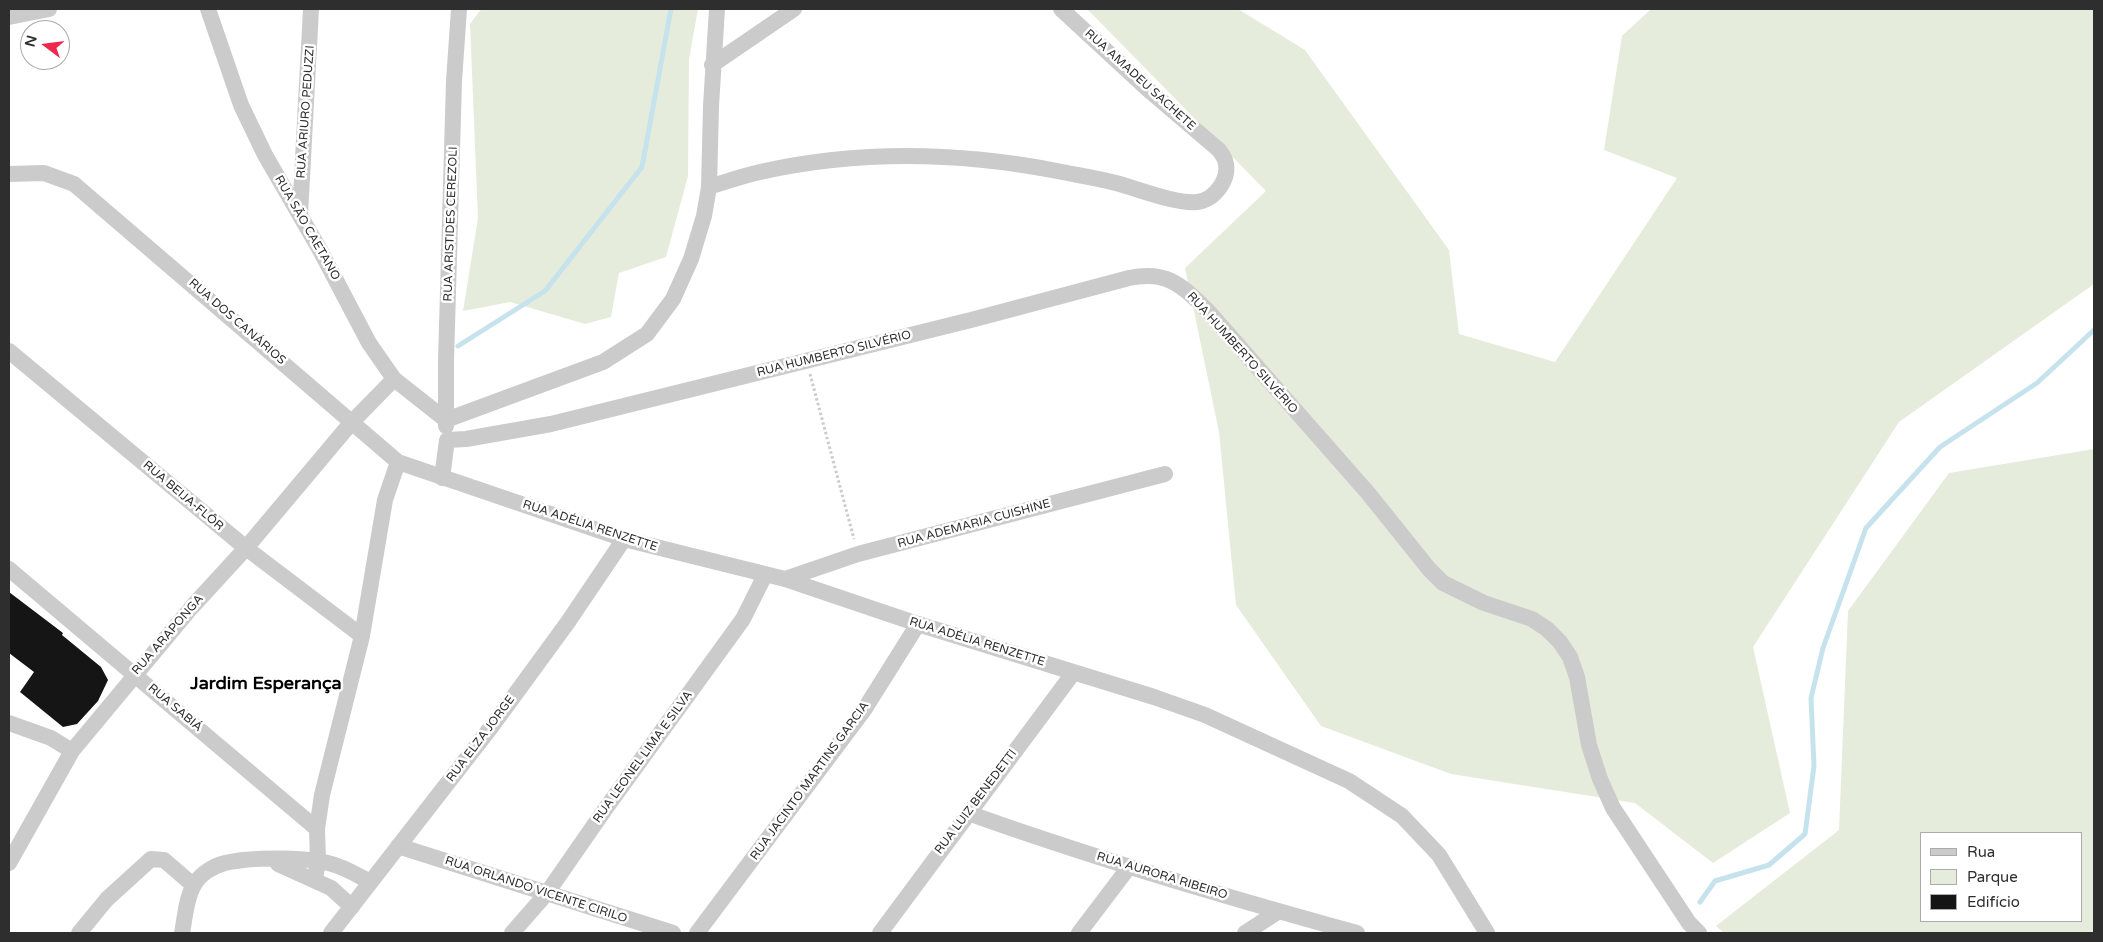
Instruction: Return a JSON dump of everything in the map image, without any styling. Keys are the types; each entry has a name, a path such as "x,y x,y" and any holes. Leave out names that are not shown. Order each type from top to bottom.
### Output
{"street":[{"path":"9,17 43,9"},
{"name":"RUA SÃO CAETANO","path":"208,9 242,105 265,155 347,298 369,344 394,379 446,420"},
{"name":"RUA ARIURO PEDUZZI","path":"300,214 312,9"},
{"name":"RUA ARISTIDES CEREZOLI","path":"447,440 454,80 459,9"},
{"path":"446,420 603,362 647,334 673,299 690,258 704,216 709,187 712,65 716,9"},
{"path":"712,65 794,9"},
{"name":"RUA AMADEU SACHETE","path":"709,187 757,172 788,166 871,156 929,156 1013,162 1114,183 1183,202 1199,202 1212,197 1222,184 1226,171 1225,160 1219,150 1151,92 1061,9"},
{"name":"RUA DOS CANÁRIOS","path":"9,174 44,173 74,184 398,462"},
{"name":"RUA HUMBERTO SILVÉRIO","path":"447,440 466,439 551,424 1142,275 1154,276 1179,284 1208,311 1368,493 1443,583 1484,603 1532,619 1547,629 1560,642 1570,657 1577,677 1589,745 1600,779 1613,808 1689,923 1699,933"},
{"name":"RUA BEIJA-FLÔR","path":"9,351 246,548 362,636"},
{"name":"RUA ARAPONGA","path":"9,863 72,751 191,608 246,548 351,423 394,379"},
{"path":"442,478 447,440"},
{"path":"316,879 318,861 317,829 322,795 362,636 385,500 398,462"},
{"name":"RUA ADÉLIA RENZETTE","path":"398,462 624,539 785,579 918,624 1205,715 1349,781 1402,816 1439,856 1487,933"},
{"name":"RUA ADEMARIA CUISHINE","path":"785,579 858,554 1165,474"},
{"name":"RUA ELZA JORGE","path":"331,933 486,733 568,622 624,539"},
{"name":"RUA SABIÁ","path":"9,569 317,829"},
{"name":"RUA LEONEL LIMA E SILVA","path":"512,933 547,893 743,619 765,575"},
{"name":"RUA JACINTO MARTINS GARCIA","path":"697,933 864,710 918,624"},
{"name":"RUA LUIZ BENEDETTI","path":"880,933 1074,672"},
{"path":"10,723 51,738 72,751"},
{"name":"RUA AURORA RIBEIRO","path":"968,813 1129,868 1357,933"},
{"name":"RUA ORLANDO VICENTE CIRILO","path":"398,846 673,933"},
{"path":"79,933 107,899 151,859 164,860 193,885"},
{"path":"267,859 316,879 352,907"},
{"path":"182,933 193,885 201,875 225,863 267,859 318,861 341,867 370,882"},
{"path":"1079,933 1129,868"},
{"path":"1245,933 1279,911"}],"path":[{"path":"806,361 858,554"}],"green space":[{"path":"481,9 698,9 689,59 688,176 666,257 619,273 611,317 585,324 510,302 463,311 478,218 470,24"},
{"path":"1087,9 1238,9 1305,50 1449,250 1459,334 1555,362 1677,178 1604,150 1622,36 1651,9 2094,9 2094,284 1899,422 1753,647 1790,813 1713,863 1635,803 1451,774 1321,726 1236,605 1219,432 1185,268 1266,191"},
{"path":"2094,449 2094,933 1724,933 1716,926 1839,830 1848,611 1949,473"}],"building":[{"path":"9,592 63,633 62,635 101,667 108,680 98,701 77,724 63,727 20,692 34,672 9,653"}],"waterway":[{"path":"458,346 545,291 642,167 671,9"},
{"path":"1700,902 1715,881 1769,865 1805,834 1814,766 1811,698 1823,648 1866,528 1940,447 2037,383 2094,330"}],"district":[{"name":"Jardim Esperança","path":"266,684"}]}
